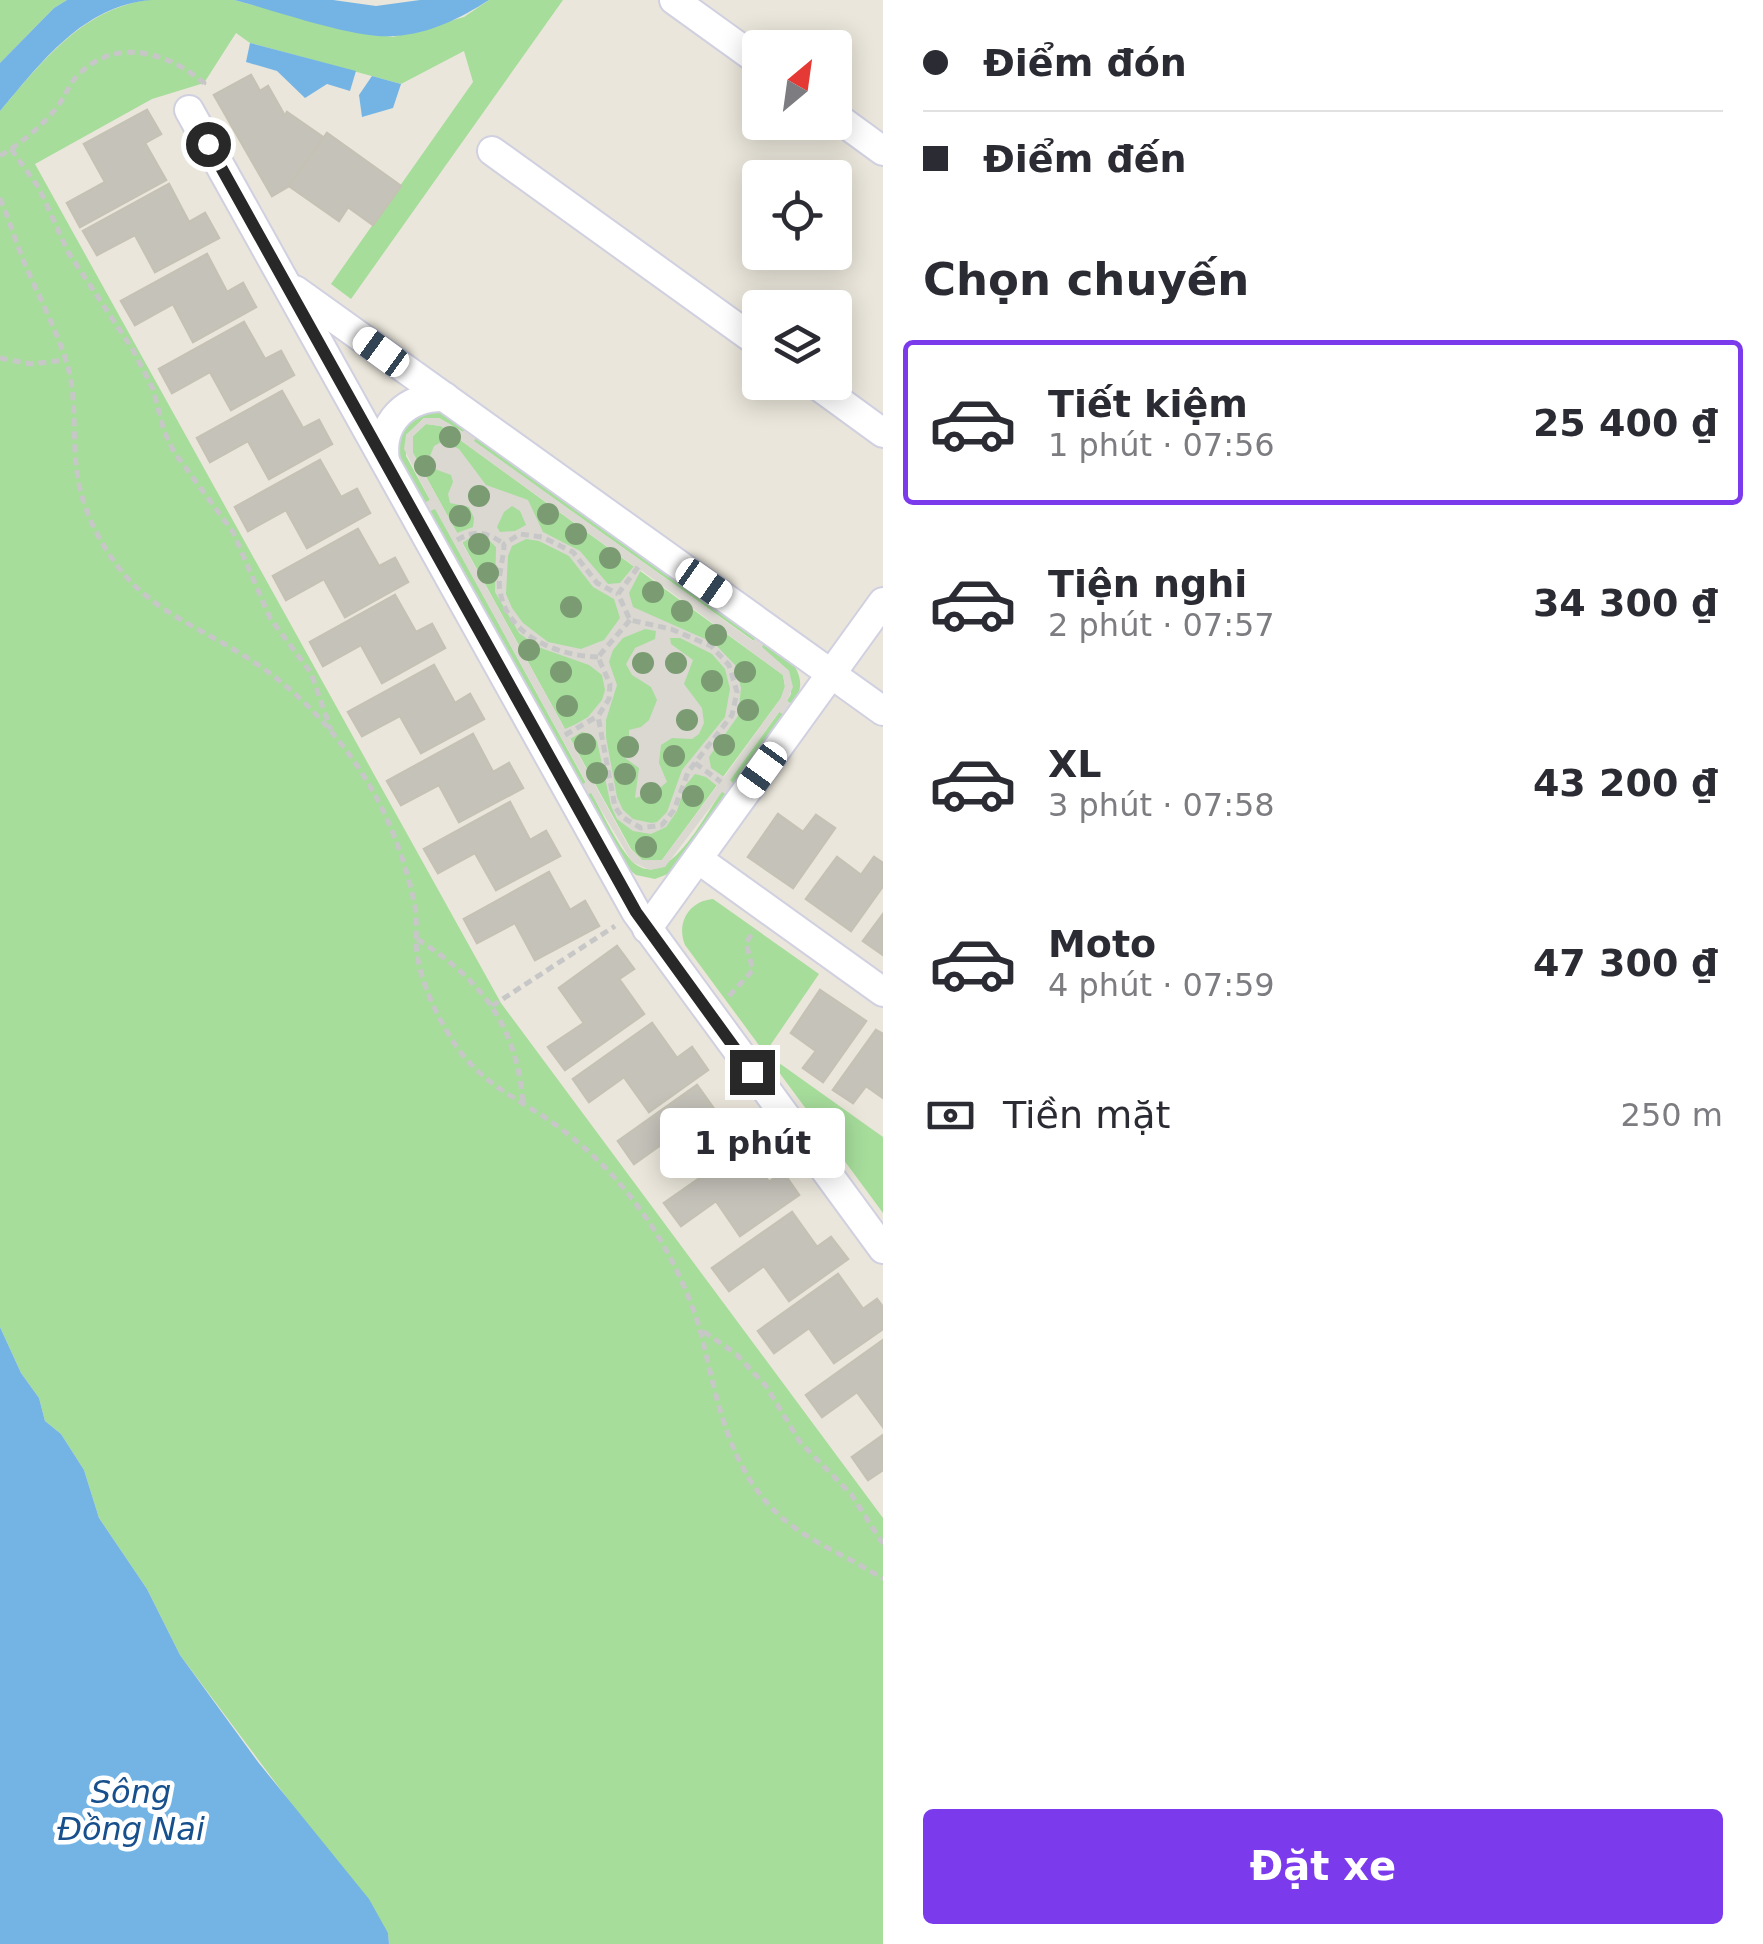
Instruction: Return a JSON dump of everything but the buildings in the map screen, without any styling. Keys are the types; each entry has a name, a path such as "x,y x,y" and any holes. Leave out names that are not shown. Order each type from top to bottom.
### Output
{"street":[{"path":"674,0 742,49"},
{"path":"189,110 642,921 883,1249"},
{"path":"852,128 883,151"},
{"path":"492,151 742,331"},
{"path":"286,284 883,711"},
{"path":"386,461 385,436 396,414 418,399 444,397"},
{"path":"838,400 883,433"},
{"path":"642,921 698,859 883,602"},
{"path":"698,859 883,992"}],"path":[{"path":"0,156 44,122 78,75 96,62 118,54 152,54 184,66 204,83 189,110"},
{"path":"11,150 38,188 68,252 143,369 174,452 233,532 265,608 311,674 332,734"},
{"path":"0,198 65,360 72,393 77,475 83,500 106,551 160,608 258,664 303,702 332,734 374,794 393,834 415,905 417,952 427,988 457,1047 487,1082 561,1128 632,1197 680,1274 700,1329 723,1426 764,1500 793,1526 883,1580"},
{"path":"0,358 30,364 65,360"},
{"path":"456,540 485,530 504,544"},
{"path":"504,544 532,532 573,552 598,583 618,594 630,620 710,646 729,665 734,680 736,705 732,715 684,780 674,810 662,825 648,829 622,818 611,794 598,716"},
{"path":"504,544 500,593 518,626 555,650 598,656"},
{"path":"618,594 640,564"},
{"path":"598,656 630,620"},
{"path":"564,736 598,716 606,699 609,676 598,656"},
{"path":"695,763 723,784"},
{"path":"492,1006 642,921"},
{"path":"725,999 753,970 746,943 755,927"},
{"path":"417,939 467,975 492,1006 518,1063 523,1105"},
{"path":"700,1329 727,1347 766,1386 800,1442 851,1494 883,1544"}],"green space":[{"path":"0,0 67,0 54,8 0,63"},
{"path":"147,0 234,0 393,37 464,17 489,0 563,0 351,299 331,284 473,82 464,51 401,84 250,43 236,33 204,83 152,99 35,164 501,1003 883,1518 883,1944 389,1944 388,1933 180,1655 147,1589 99,1518 84,1470 61,1434 45,1421 39,1398 21,1373 0,1327 0,111 64,41 102,15"},
{"path":"427,409 439,410 468,426 463,432 439,418 424,418 406,435 406,456 430,500 423,504 396,451 402,426"},
{"path":"426,424 441,426 783,675 785,687 781,698 662,860 642,860 631,849 413,453 413,436"},
{"path":"479,434 758,635 754,641 473,441"},
{"path":"435,508 586,783 579,787 428,512"},
{"path":"766,640 796,668 800,685 793,705 787,701 791,694 789,671 761,647"},
{"path":"780,711 786,716 736,786 729,781"},
{"path":"722,791 729,796 673,872 655,879 636,875 623,865 584,796 591,792 626,854 639,867 653,869 680,851"},
{"path":"713,899 819,974 765,1053 883,1137 883,1213 685,945 682,929 687,914 697,904"}],"shaded area":[{"path":"424,418 439,418 463,432 468,426 478,434 474,441 753,641 758,635 766,640 762,647 789,671 793,687 787,701 793,705 786,716 779,712 730,780 736,786 729,796 722,792 665,867 650,870 632,862 591,793 584,796 579,787 586,782 435,509 428,512 423,504 430,500 404,449 406,435","holes":["426,424 441,426 634,566 620,583 608,584 580,551 543,532 528,500 486,485 459,449 443,441 434,446 428,461 432,468 451,475 450,503 469,507 474,518 473,527 457,533 413,453 413,436","512,506 520,511 526,525 515,531 500,532 497,527 504,512","473,536 487,538 496,547 495,592 519,633 538,647 589,665 602,675 602,700 588,717 565,729 462,543","526,539 569,556 593,587 614,599 620,618 604,640 581,649 548,642 523,623 512,608 506,594 512,546","641,570 783,675 781,698 724,777 711,768 709,757 738,716 741,688 735,665 714,643 633,607 629,593","645,629 656,631 655,639 635,648 626,664 632,675 651,687 657,700 649,720 629,730 633,747 626,751 625,758 639,768 635,798 646,795 649,788 656,791 667,782 659,763 661,745 672,738 692,739 704,723 702,708 684,684 693,660 671,644 670,638 680,638 712,654 725,669 730,689 725,717 682,770 667,812 657,822 633,819 617,797 606,737 606,720 617,685 609,662 623,638","582,732 597,741 611,806 617,819 633,831 651,834 666,827 677,811 685,786 695,774 717,786 662,860 642,860 630,849 570,739"]}],"water":[{"path":"67,0 152,0 127,4 84,25 48,56 0,111 0,63 54,8"},
{"path":"234,0 333,0 376,6 420,0 489,0 432,28 408,35 379,36 338,29"},
{"path":"250,43 356,71 350,91 327,84 305,98 277,71 246,62"},
{"path":"372,76 401,84 393,108 362,117 359,95"},
{"name":"Sông Đồng Nai","path":"0,1327 21,1373 39,1398 45,1421 61,1434 84,1470 99,1518 147,1589 180,1655 258,1762 369,1899 388,1933 389,1944 0,1944"}],"route":[{"path":"208,144 636,912 752,1072"}]}
